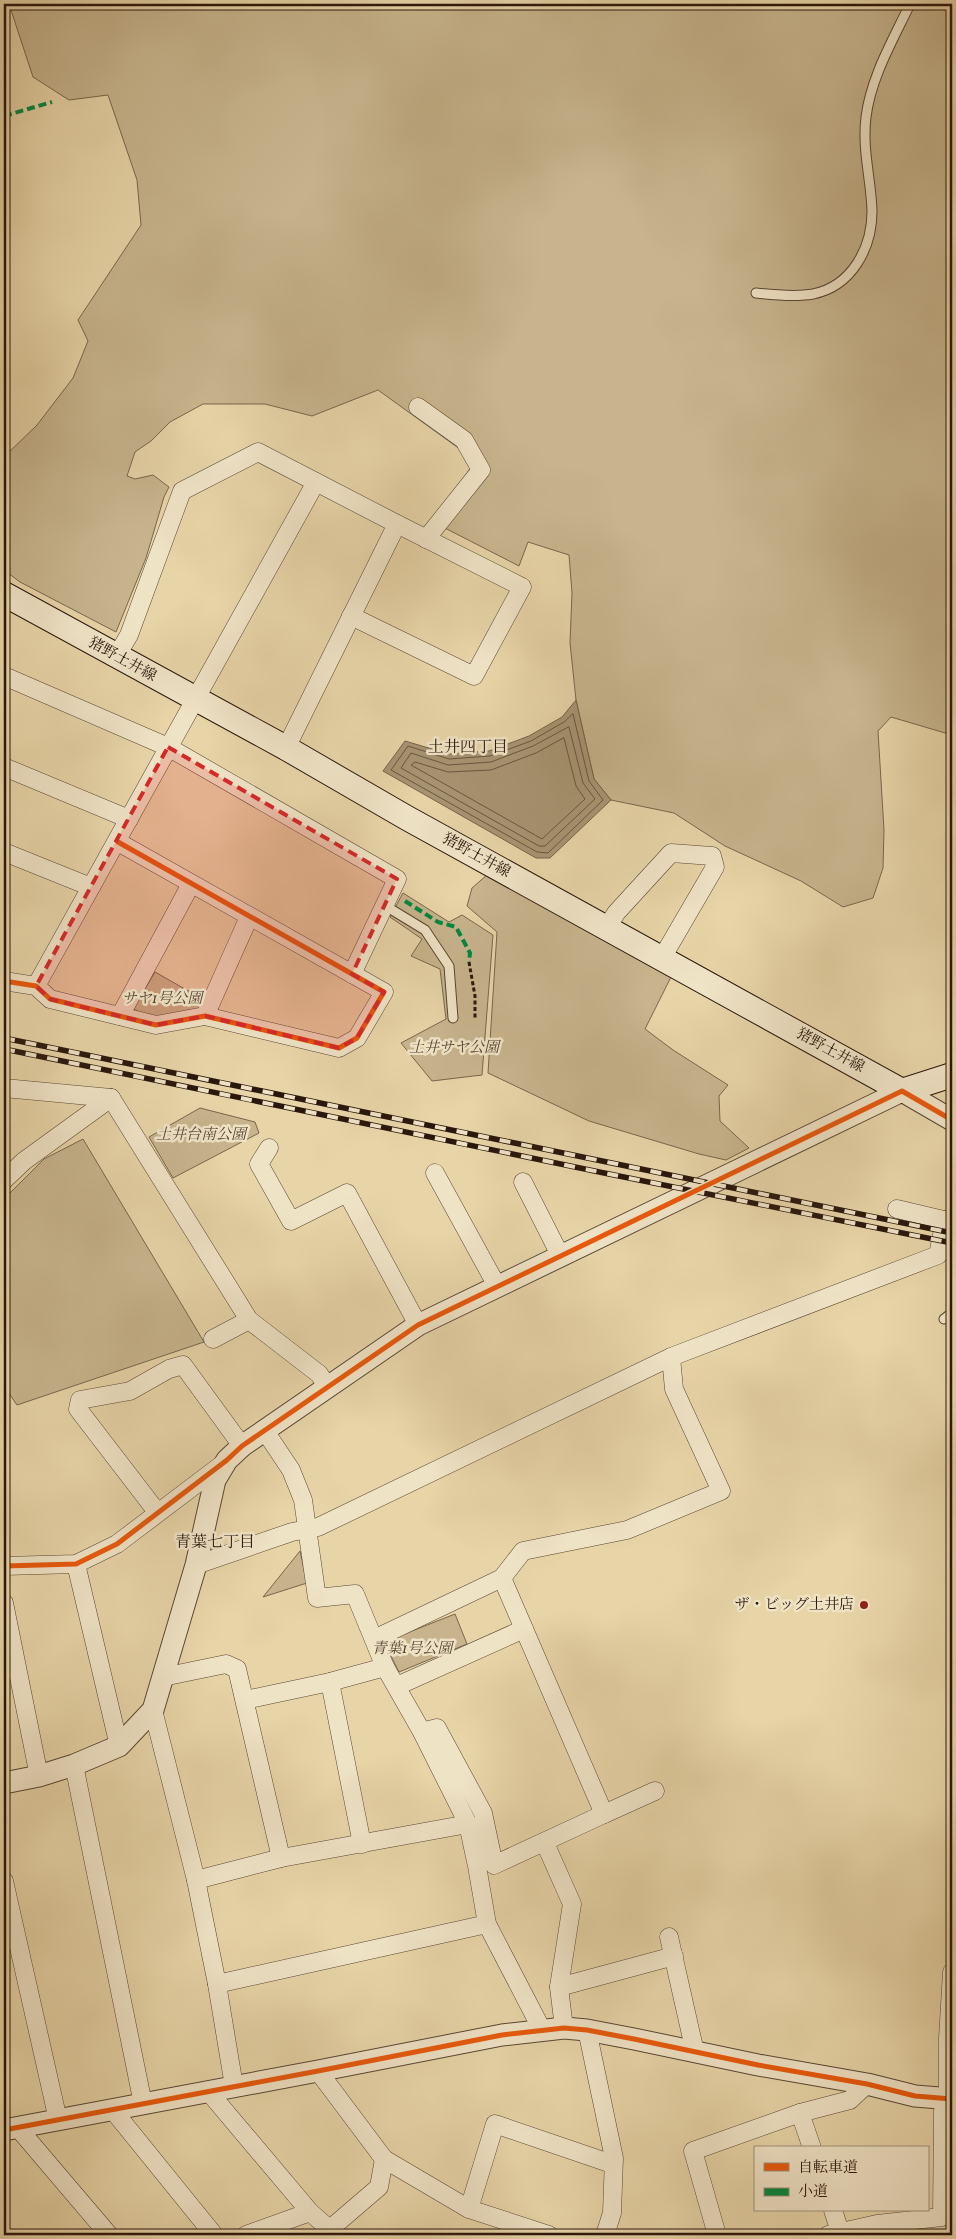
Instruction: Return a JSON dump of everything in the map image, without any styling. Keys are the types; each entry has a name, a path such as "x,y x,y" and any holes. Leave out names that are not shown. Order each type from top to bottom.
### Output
{"main road":[{"name":"猪野土井線","path":"4,594 116,657 286,748 407,818 902,1092"},
{"path":"902,1092 952,1075"}],"street":[{"path":"418,407 464,440 481,470 426,538"},
{"path":"116,657 130,634 182,491 258,452 522,587 474,676 351,616"},
{"path":"36,986 118,842 168,747 316,482"},
{"path":"286,748 397,524"},
{"path":"4,676 168,747 397,879 352,974"},
{"path":"4,768 129,819"},
{"path":"4,980 36,986 50,999 156,1025 204,1016 339,1048 357,1038 384,992 118,842"},
{"path":"4,852 91,887"},
{"path":"606,928 616,913 672,852 712,856 715,867 662,958"},
{"path":"120,1016 192,884"},
{"path":"204,1016 249,916"},
{"path":"4,1088 111,1098"},
{"path":"4,1566 76,1564 117,1544 227,1460 242,1446 418,1325 902,1092 952,1120"},
{"path":"4,1180 24,1161 111,1098"},
{"path":"111,1098 249,1320 319,1374 327,1386"},
{"path":"269,1148 259,1164 291,1221 347,1194 418,1325"},
{"path":"435,1173 497,1286"},
{"path":"523,1182 560,1256"},
{"path":"196,1566 292,1532 318,1527 671,1357 938,1255 949,1221 897,1209"},
{"path":"213,1339 249,1320"},
{"path":"374,1639 502,1578 523,1551 627,1530 721,1491 674,1389 671,1357"},
{"path":"157,1512 78,1409 80,1400 130,1391 169,1369 183,1365 242,1446"},
{"path":"265,1431 292,1470 303,1500 317,1598 355,1594 384,1667 397,1686 422,1732 468,1824 487,1924 542,2030"},
{"path":"4,1783 39,1776 74,1765 119,1746 153,1710 196,1566 215,1480 227,1460"},
{"path":"76,1564 119,1746"},
{"path":"502,1578 604,1814"},
{"path":"4,1603 39,1776"},
{"path":"397,1686 524,1629"},
{"path":"163,1676 226,1664 237,1669 281,1858"},
{"path":"245,1700 330,1682 384,1667"},
{"path":"330,1682 362,1844"},
{"path":"153,1710 196,1880 217,1984 234,2086"},
{"path":"422,1732 437,1728 442,1736 483,1813 494,1865 655,1791"},
{"path":"74,1765 143,2104"},
{"path":"196,1880 281,1858 468,1824"},
{"path":"545,1843 572,1904 559,1987 564,2028"},
{"path":"4,1881 58,2120"},
{"path":"217,1984 487,1924"},
{"path":"668,1937 695,2052"},
{"path":"559,1987 674,1956"},
{"path":"833,2212 834,2234 877,2224 942,2217 943,2111 950,2099 952,1972"},
{"path":"11,2129 234,2086 318,2072 502,2035 564,2028 587,2030 867,2084 915,2096 950,2099"},
{"path":"587,2030 614,2158 612,2164 612,2213 605,2235"},
{"path":"318,2072 384,2159 469,2209 549,2235"},
{"path":"717,2235 693,2151 800,2113 850,2100 867,2084"},
{"path":"208,2091 310,2212 333,2232 379,2187 384,2159"},
{"path":"112,2109 214,2235"},
{"path":"800,2113 811,2146"},
{"path":"469,2209 496,2124 612,2164"},
{"path":"11,2129 109,2235"},
{"path":"246,2235 310,2212"}],"lane":[{"path":"756,293 814,294 850,274 863,256 870,236 872,210 864,143 866,114 871,88 910,4"},
{"path":"384,905 425,930 449,966 453,1018"},
{"path":"944,1319 952,1313"}],"path":[{"path":"469,962 475,996 474,1018"}],"highlighted area":[{"path":"168,747 397,879 352,974 384,992 357,1038 339,1048 205,1016 156,1025 50,999 36,986"}],"green space":[{"path":"9,4 952,4 952,735 891,717 878,731 884,830 883,868 873,898 843,907 801,881 725,846 674,813 611,800 594,779 576,700 570,643 572,593 569,555 528,542 519,566 437,524 475,460 378,390 312,416 265,404 203,404 170,422 151,441 135,452 127,476 135,479 153,475 169,487 164,497 146,558 116,632 20,582 4,570 4,457 37,425 73,378 88,341 78,320 141,225 137,180 108,95 69,100 33,77"},
{"path":"488,874 671,977 645,1029 673,1050 728,1085 719,1096 720,1121 749,1148 726,1160 699,1154 589,1121 488,1073 497,932 467,906 472,888"},
{"name":"土井サヤ公園","path":"403,893 449,922 462,915 493,935 482,1075 432,1081 401,1043 446,1019 440,969 411,956 422,939 390,917"},
{"name":"サヤ1号公園","path":"155,972 206,1001 201,1011 158,1020 133,1009"},
{"name":"土井台南公園","path":"200,1108 255,1122 259,1133 173,1178 149,1137"},
{"path":"83,1139 204,1342 17,1405 4,1386 4,1199 44,1159"},
{"path":"300,1551 307,1583 263,1597"},
{"name":"青葉1号公園","path":"455,1614 467,1644 399,1672 384,1642"}],"water":[{"path":"576,700 594,779 611,800 550,858 536,858 383,771 405,741 449,754 489,751 529,736 562,717"}],"waterway":[{"path":"942,1257 952,1251"}],"railway":[{"path":"4,1038 952,1233"},
{"path":"4,1049 952,1243"}],"marked path":[{"path":"4,116 52,102"},
{"path":"405,901 438,922 456,927 470,953 469,962"}],"cycle path":[{"path":"4,981 36,986 50,999 156,1025 205,1016 339,1048 357,1038 384,992 118,842"},
{"path":"4,1566 76,1564 117,1544 227,1460 242,1446 418,1325 902,1091 952,1120"},
{"path":"4,2130 502,2035 564,2028 587,2030 758,2065 867,2084 915,2096 952,2099"}],"place":[{"name":"ザ・ビッグ土井店","path":"864,1605"}],"district":[{"name":"土井四丁目","path":"468,748"},
{"name":"青葉七丁目","path":"215,1543"}]}
